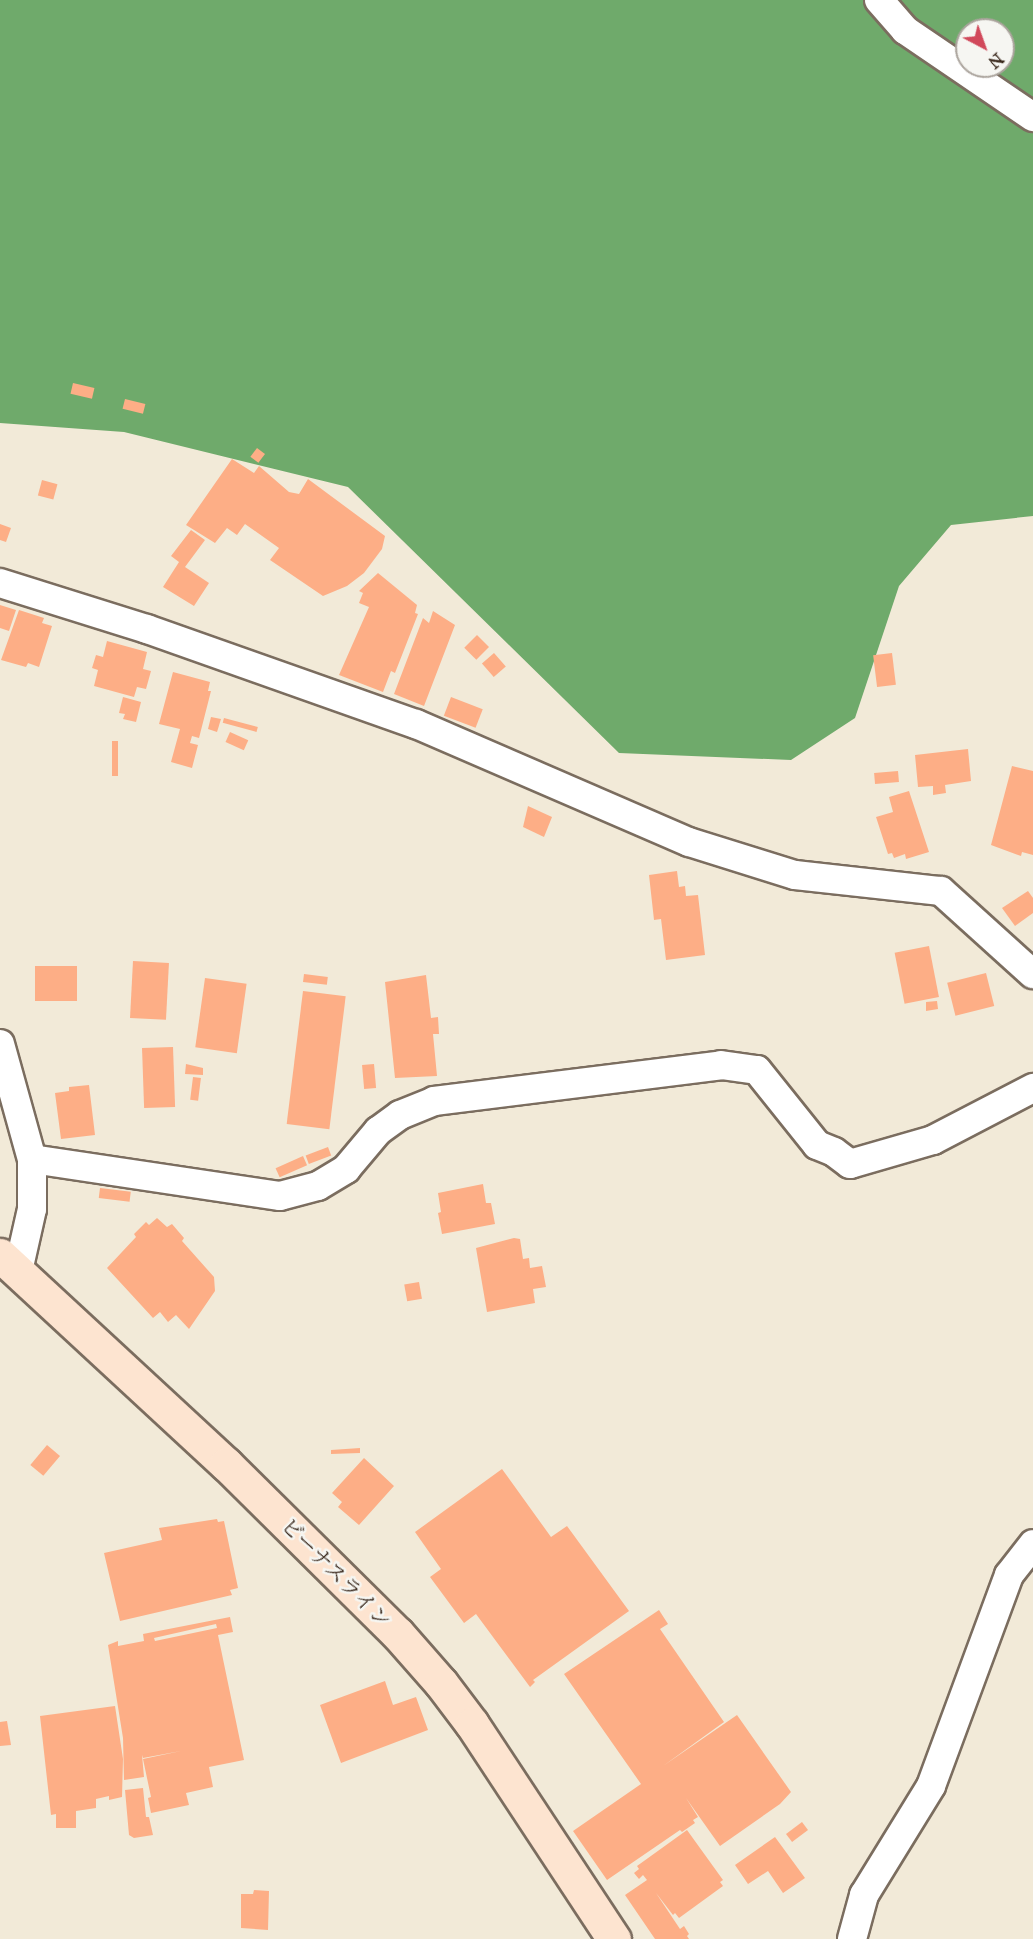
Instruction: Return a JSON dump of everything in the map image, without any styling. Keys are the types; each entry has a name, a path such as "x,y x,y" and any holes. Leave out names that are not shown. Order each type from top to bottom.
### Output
{"main road":[{"name":"ビーナスライン","path":"9,1263 235,1473 397,1633 441,1683 472,1724 615,1939"}],"street":[{"path":"879,0 905,30 1033,117"},
{"path":"0,583 147,629 416,724 689,842 795,875 941,891 1033,974"},
{"path":"0,1044 32,1159 32,1209 9,1263"},
{"path":"32,1159 280,1196 318,1186 346,1169 378,1131 400,1115 434,1101 721,1065 757,1070 817,1145 834,1152 850,1164 933,1140 1033,1088"},
{"path":"852,1939 864,1895 931,1786 1009,1575 1033,1544"}],"green space":[{"path":"0,0 1033,0 1033,516 951,525 899,586 855,718 791,760 619,753 348,487 124,432 0,423"}],"building":[{"path":"73,383 94,388 92,399 71,394"},
{"path":"125,399 145,404 143,414 123,409"},
{"path":"257,448 265,454 258,463 250,457"},
{"path":"232,459 254,473 259,466 289,492 299,494 308,479 385,536 382,549 364,573 347,586 323,596 270,560 279,548 245,524 237,535 227,528 215,543 186,525"},
{"path":"42,480 57,484 53,500 38,495"},
{"path":"0,524 11,528 6,542 0,540"},
{"path":"191,530 205,540 185,567 209,583 194,606 163,587 179,562 171,556"},
{"path":"378,573 417,605 415,613 418,614 395,673 391,671 383,692 339,675 369,607 359,603 363,593 359,591"},
{"path":"0,605 16,610 9,631 0,628"},
{"path":"19,610 44,618 42,623 52,626 39,667 28,663 26,667 1,660"},
{"path":"433,611 455,625 424,706 394,694 423,618 429,623"},
{"path":"477,635 489,647 476,660 464,648"},
{"path":"107,641 147,652 143,669 151,671 146,689 137,687 134,697 94,686 98,670 92,668 96,655 103,657"},
{"path":"494,653 506,667 494,677 482,663"},
{"path":"892,653 896,685 877,687 873,655"},
{"path":"173,672 210,682 208,691 211,691 199,738 192,736 190,743 198,745 192,768 171,762 180,729 159,724"},
{"path":"123,697 141,702 136,722 123,719 125,714 119,713"},
{"path":"451,697 483,709 476,728 444,716"},
{"path":"211,717 221,719 217,732 208,729"},
{"path":"224,718 258,727 257,732 223,723"},
{"path":"230,732 248,740 244,750 226,742"},
{"path":"112,741 118,741 118,776 112,776"},
{"path":"968,749 971,781 945,785 946,793 933,795 933,786 918,787 915,755"},
{"path":"1012,766 1033,771 1033,855 1022,852 1021,856 991,845"},
{"path":"898,771 899,782 875,784 874,773"},
{"path":"909,791 929,852 906,859 905,854 894,858 892,853 888,854 876,817 893,812 889,797"},
{"path":"528,806 552,817 544,837 523,827"},
{"path":"677,871 679,887 685,886 686,896 698,895 705,955 666,960 661,919 654,920 649,875"},
{"path":"1028,891 1033,898 1033,913 1015,926 1002,908"},
{"path":"929,946 939,997 905,1004 895,953"},
{"path":"133,961 169,963 166,1020 130,1018"},
{"path":"35,966 77,966 77,1001 35,1001"},
{"path":"986,973 994,1006 955,1016 947,983"},
{"path":"304,974 328,977 327,985 303,982"},
{"path":"426,975 431,1018 438,1017 439,1034 433,1034 437,1076 395,1078 385,982"},
{"path":"205,978 247,984 237,1053 195,1047"},
{"path":"303,991 346,996 329,1129 287,1124"},
{"path":"937,1001 938,1009 926,1011 926,1002"},
{"path":"173,1047 175,1107 144,1108 142,1048"},
{"path":"186,1064 203,1068 203,1075 185,1074"},
{"path":"374,1064 376,1088 364,1089 362,1065"},
{"path":"193,1077 201,1078 198,1101 190,1100"},
{"path":"89,1085 95,1135 61,1139 55,1093 69,1091 69,1087"},
{"path":"328,1147 331,1155 309,1164 306,1156"},
{"path":"303,1156 307,1165 280,1177 276,1168"},
{"path":"483,1184 486,1203 491,1203 495,1224 442,1234 438,1213 441,1212 438,1193"},
{"path":"100,1188 131,1192 130,1202 99,1198"},
{"path":"157,1218 167,1227 172,1224 184,1238 182,1241 214,1277 215,1291 189,1329 176,1315 168,1322 160,1312 153,1318 107,1268 136,1237 134,1234 146,1222 149,1225"},
{"path":"514,1238 520,1239 523,1259 529,1258 530,1268 542,1266 546,1287 533,1289 535,1303 487,1312 476,1248"},
{"path":"419,1282 422,1299 407,1301 404,1285"},
{"path":"47,1445 60,1456 43,1476 30,1465"},
{"path":"360,1448 360,1453 331,1454 331,1450"},
{"path":"364,1458 394,1486 359,1525 338,1507 342,1502 332,1493"},
{"path":"502,1469 551,1537 567,1526 629,1611 533,1680 535,1682 530,1687 476,1614 464,1623 430,1577 441,1569 415,1532"},
{"path":"217,1519 218,1522 224,1521 238,1588 230,1590 232,1595 120,1621 104,1553 162,1540 159,1528"},
{"path":"659,1610 668,1624 660,1629 724,1722 663,1766 737,1715 791,1792 780,1804 720,1846 686,1798 698,1817 693,1820 695,1823 682,1832 680,1830 607,1880 573,1831 641,1784 564,1674"},
{"path":"230,1617 233,1632 218,1635 244,1760 209,1767 213,1787 186,1793 189,1805 151,1813 148,1798 151,1797 143,1759 181,1751 143,1758 142,1755 144,1777 124,1780 123,1738 108,1645 118,1641 118,1646 144,1641 143,1634","holes":["216,1624 217,1628 155,1641 154,1638"]},
{"path":"385,1681 393,1705 416,1697 428,1730 341,1763 320,1705"},
{"path":"115,1706 123,1759 122,1797 109,1800 109,1796 96,1799 96,1808 76,1811 76,1828 56,1828 56,1814 51,1815 40,1716"},
{"path":"7,1721 11,1745 0,1746 0,1722"},
{"path":"143,1788 146,1817 149,1817 153,1835 134,1838 129,1835 125,1790"},
{"path":"802,1822 808,1830 792,1842 786,1834"},
{"path":"687,1830 723,1880 720,1882 723,1886 679,1918 675,1913 673,1915 656,1893 680,1929 684,1926 689,1939 655,1939 625,1895 647,1880 643,1875 639,1879 634,1873 639,1869 637,1866"},
{"path":"775,1837 805,1878 783,1893 768,1871 748,1884 735,1865"},
{"path":"254,1890 269,1891 268,1930 241,1928 241,1894 253,1894"}]}
